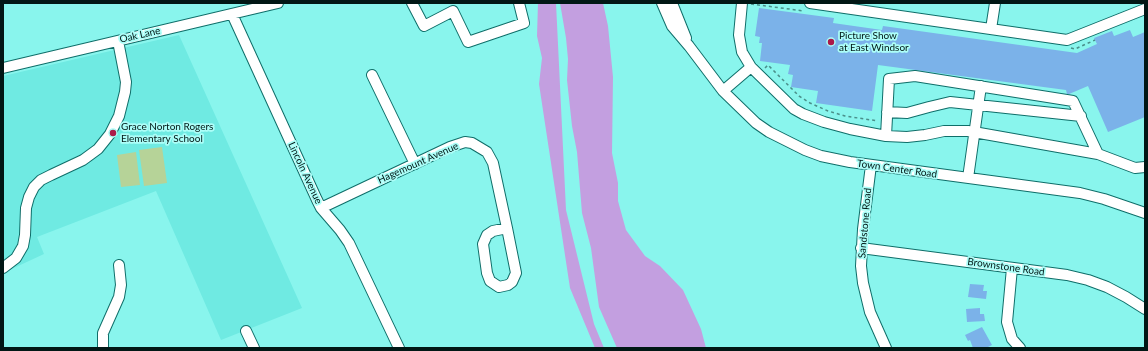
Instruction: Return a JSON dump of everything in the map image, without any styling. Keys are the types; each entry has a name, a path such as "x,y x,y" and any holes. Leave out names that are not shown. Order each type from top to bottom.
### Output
{"street":[{"name":"Oak Lane","path":"3,68 278,3"},
{"path":"412,3 424,26 454,11 468,42 524,23 519,3"},
{"name":"Town Center Road","path":"662,3 672,26 689,46 723,92 756,123 788,142 821,156 844,161 1080,193 1110,201 1145,214"},
{"name":"Town Center Road","path":"672,3 689,46"},
{"path":"742,3 739,35 742,52 751,67 785,102 803,114 824,122 886,136 907,137 956,130 974,132 1098,154 1135,168 1145,167"},
{"path":"810,3 1067,40 1145,9"},
{"path":"991,29 995,3"},
{"name":"Lincoln Avenue","path":"232,14 322,208 349,243 399,348"},
{"path":"3,268 16,258 23,246 26,208 34,187 41,180 83,160 98,149 110,134 119,116 126,82 118,41"},
{"path":"723,92 751,67"},
{"path":"372,75 414,164"},
{"path":"886,136 889,79 915,76 1074,101 1098,154"},
{"path":"968,178 981,86"},
{"path":"887,117 950,102 1081,116"},
{"name":"Hagemount Avenue","path":"322,208 414,164 465,142 479,146 487,152 493,163 507,228 516,273 512,282 508,285 499,287 490,281 487,273 483,244 487,235 493,231 507,228"},
{"name":"Sandstone Road","path":"871,165 861,248 861,266 866,298 874,324 886,348"},
{"name":"Brownstone Road","path":"861,248 1067,275 1088,280 1107,287 1126,296 1145,308"},
{"path":"103,348 103,333 119,297 121,285 119,265"},
{"path":"1012,268 1007,322 1012,339 1020,348"},
{"path":"246,331 254,348"}],"path":[{"path":"750,11 751,3"},
{"path":"763,70 768,65 804,100 822,108 845,116 887,117"}],"shaded area":[{"path":"538,3 556,3 566,210 594,324 604,348 595,348 570,288 539,84 542,58 537,36"},
{"path":"560,3 603,3 608,26 613,77 612,153 618,183 618,201 626,230 645,256 660,266 683,290 701,329 706,348 617,348 599,307 591,248 582,213 577,152 572,126 567,80 568,59 566,38"},
{"name":"Grace Norton Rogers Elementary School","path":"179,35 302,308 221,340 156,191 37,237 44,254 3,273 3,76"}],"green space":[{"path":"162,147 167,183 144,186 139,150"},
{"path":"136,152 140,185 121,187 117,155"}],"building":[{"path":"759,8 834,18 833,23 882,30 883,26 1077,53 1097,44 1094,38 1112,31 1114,36 1130,30 1133,37 1145,32 1145,117 1108,132 1088,86 1067,94 1066,90 878,65 872,111 816,103 818,91 791,87 793,75 788,74 790,65 760,61 762,43 759,43 760,37 755,36"},
{"path":"970,284 984,285 983,291 987,291 986,299 968,297"},
{"path":"980,308 980,314 984,314 985,321 967,322 966,309"},
{"path":"982,327 992,345 986,348 973,348 970,340 968,341 965,335"}],"place":[{"name":"Picture Show at East Windsor","path":"831,42"},
{"name":"Grace Norton Rogers Elementary School","path":"113,133"}]}
